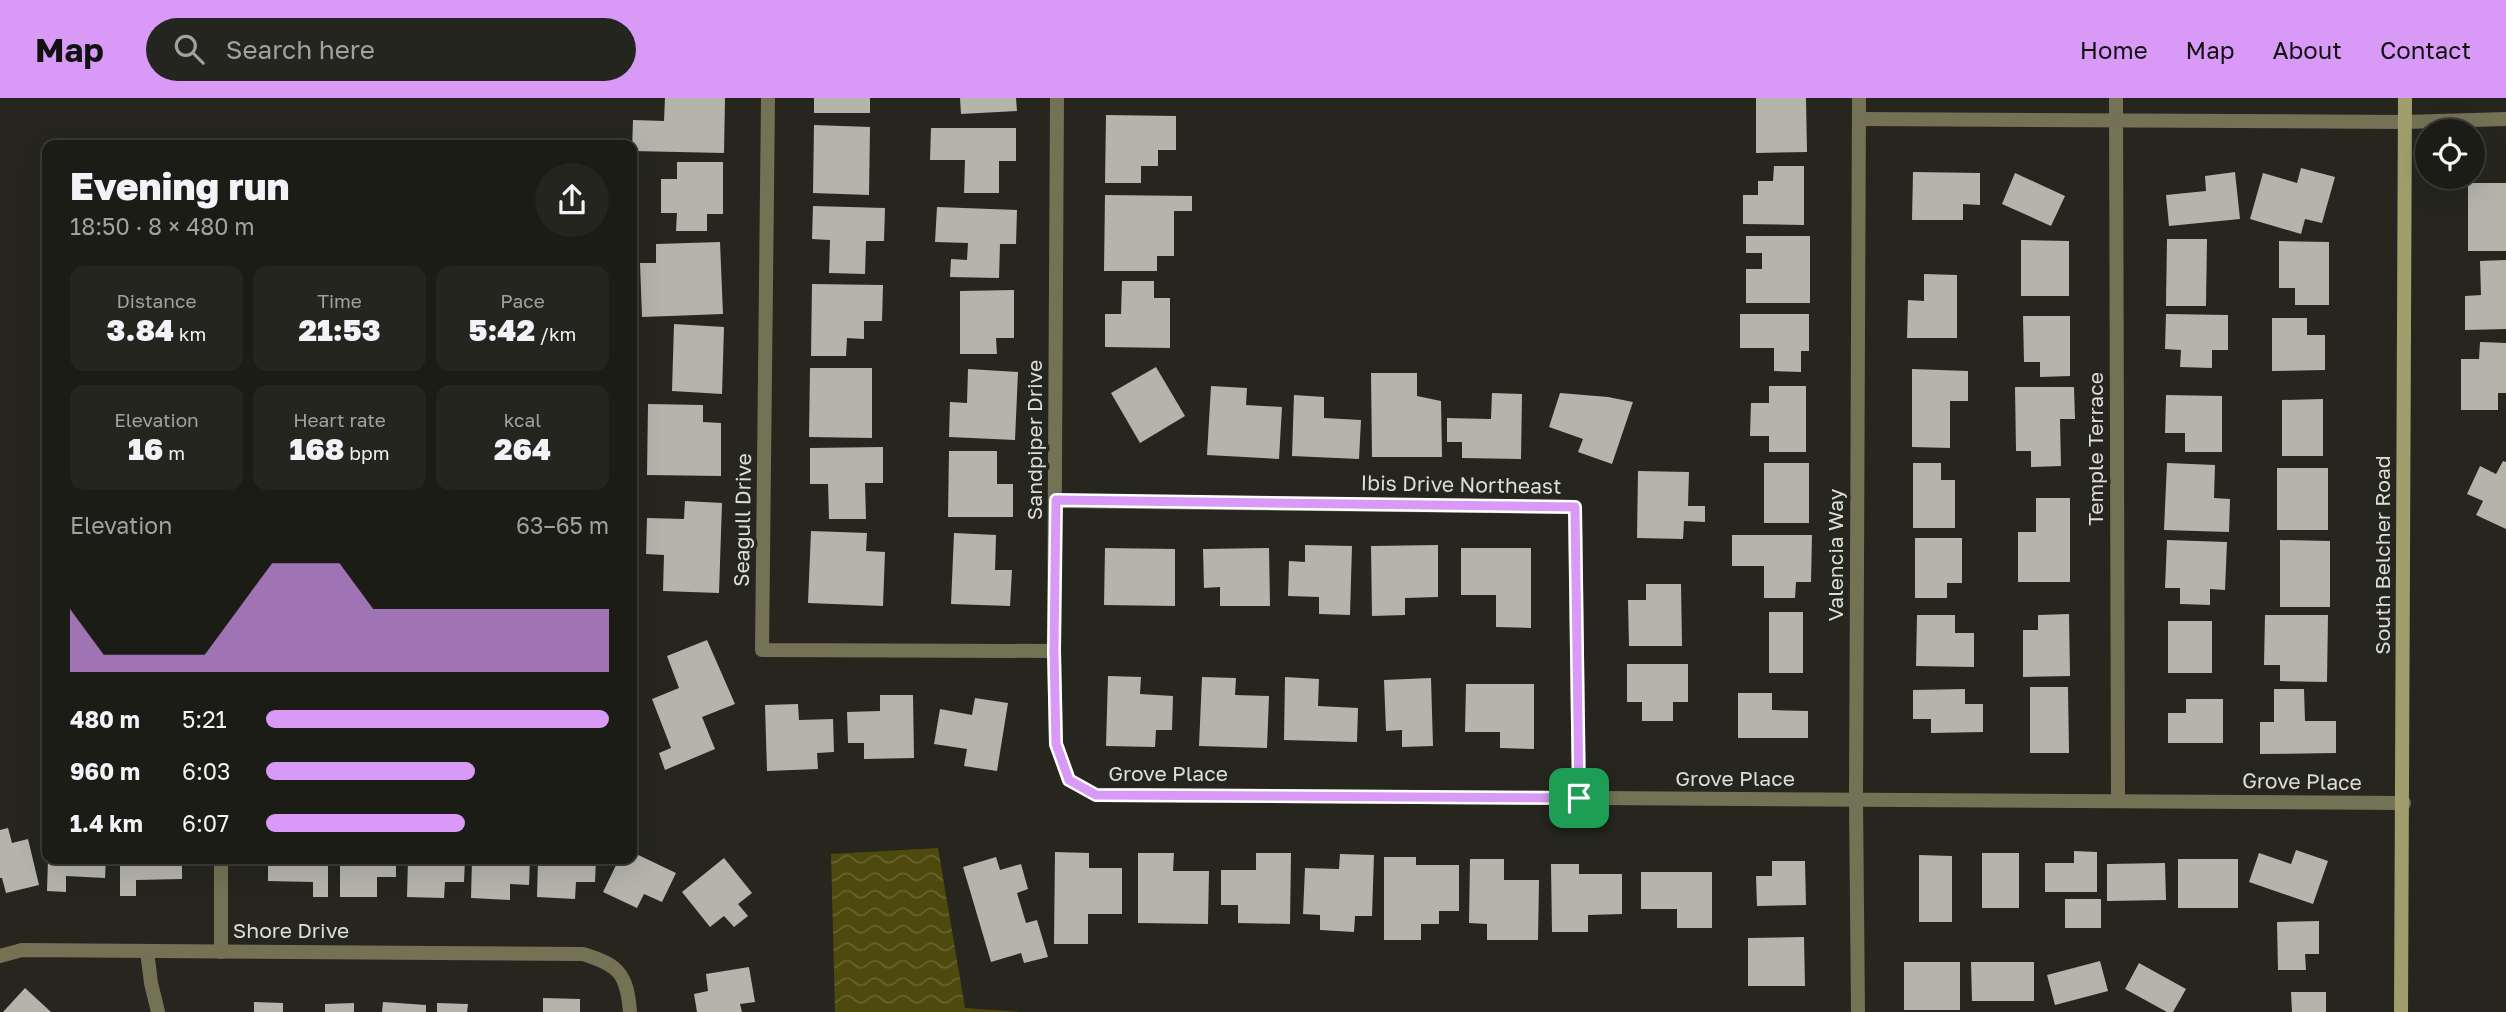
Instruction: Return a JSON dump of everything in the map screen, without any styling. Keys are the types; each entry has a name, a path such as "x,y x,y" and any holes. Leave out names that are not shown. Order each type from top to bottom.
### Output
{"main road":[{"name":"South Belcher Road","path":"2401,1012 2405,98"}],"street":[{"name":"Seagull Drive","path":"768,98 762,650 1054,651"},
{"name":"Sandpiper Drive","path":"1057,98 1054,651 1056,744 1069,780"},
{"name":"Valencia Way","path":"1858,1012 1856,800 1859,98"},
{"name":"Temple Terrace","path":"2116,98 2118,801"},
{"path":"1859,120 2405,122 2506,119"},
{"name":"Ibis Drive Northeast","path":"1056,500 1575,507 1579,798"},
{"name":"Grove Place","path":"1069,780 1096,795 2404,803"},
{"path":"221,864 221,952"},
{"name":"Shore Drive","path":"0,956 22,950 583,954 601,959 620,972 627,990 630,1012"},
{"path":"147,951 150,983 158,1012"}],"water":[{"path":"938,848 965,1008 1021,1012 835,1012 831,854"}],"building":[{"path":"665,98 725,98 724,153 637,151 637,140 632,140 633,120 664,121"},
{"path":"814,98 870,98 870,113 814,113"},
{"path":"960,98 1016,98 1017,111 961,114"},
{"path":"1756,98 1806,98 1807,152 1756,153"},
{"path":"1106,115 1176,116 1176,150 1158,150 1158,166 1141,166 1141,183 1105,183"},
{"path":"814,125 870,127 869,195 813,193"},
{"path":"931,128 1016,128 1016,161 999,161 999,193 964,193 965,160 930,160"},
{"path":"677,162 723,162 723,214 707,214 707,231 676,231 677,213 661,213 661,179 677,179"},
{"path":"1774,166 1804,166 1804,225 1743,224 1743,195 1758,195 1758,181 1773,181"},
{"path":"2301,168 2335,177 2322,223 2305,219 2301,234 2250,219 2263,173 2297,183"},
{"path":"1913,172 1980,173 1980,205 1963,204 1963,220 1912,220"},
{"path":"2235,172 2240,219 2169,226 2166,195 2206,191 2205,176"},
{"path":"2015,173 2065,196 2051,226 2002,204"},
{"path":"2485,183 2506,183 2506,251 2468,251 2468,189 2485,189"},
{"path":"1105,195 1192,196 1192,211 1174,211 1174,256 1157,256 1157,271 1104,271"},
{"path":"813,206 885,208 884,241 866,241 865,274 829,273 830,240 812,239"},
{"path":"937,207 1017,210 1016,244 1000,244 999,278 950,277 951,259 967,260 968,243 935,242"},
{"path":"1746,236 1810,236 1810,303 1746,303 1746,269 1762,269 1762,253 1746,253"},
{"path":"2167,239 2207,239 2206,306 2166,306"},
{"path":"2021,240 2069,241 2069,296 2021,296"},
{"path":"2279,241 2329,242 2329,305 2295,305 2295,288 2279,288"},
{"path":"720,242 723,314 642,317 640,263 656,263 656,244"},
{"path":"2506,260 2506,329 2465,330 2465,296 2481,295 2480,261"},
{"path":"1924,274 1957,275 1957,338 1907,338 1908,300 1924,301"},
{"path":"1122,281 1154,281 1154,298 1170,298 1170,348 1105,347 1105,314 1121,314"},
{"path":"812,284 883,285 882,321 864,321 864,339 847,338 846,356 811,356"},
{"path":"1014,290 1014,338 996,338 997,354 960,354 960,291"},
{"path":"1740,314 1809,314 1809,351 1801,351 1801,372 1774,371 1774,348 1740,348"},
{"path":"2166,314 2228,315 2228,350 2212,350 2212,368 2180,367 2181,350 2165,349"},
{"path":"2023,316 2070,316 2070,376 2040,377 2040,362 2024,362"},
{"path":"2272,318 2307,318 2307,335 2325,335 2325,370 2272,371"},
{"path":"674,324 724,327 722,394 672,391"},
{"path":"2480,342 2506,343 2506,393 2498,393 2498,410 2461,410 2461,359 2479,359"},
{"path":"1156,367 1185,416 1140,443 1111,393"},
{"path":"810,368 872,368 872,438 809,437"},
{"path":"968,369 1018,372 1015,440 949,437 950,402 967,403"},
{"path":"1912,369 1968,371 1968,401 1950,401 1950,448 1912,447"},
{"path":"1371,373 1417,373 1417,396 1441,401 1442,457 1372,457"},
{"path":"1211,386 1247,388 1246,405 1282,407 1279,459 1207,455"},
{"path":"1769,386 1806,386 1806,452 1769,452 1769,436 1750,436 1751,403 1769,403"},
{"path":"2015,387 2074,387 2075,419 2060,419 2061,466 2031,467 2031,451 2016,451"},
{"path":"1492,393 1522,394 1521,459 1462,458 1462,442 1447,442 1447,418 1491,419"},
{"path":"1560,393 1633,402 1612,464 1578,452 1583,439 1549,427"},
{"path":"1294,395 1324,397 1324,418 1361,420 1359,459 1292,456"},
{"path":"2166,395 2222,396 2222,452 2185,452 2185,433 2165,433"},
{"path":"2323,399 2323,456 2282,456 2282,400"},
{"path":"648,404 703,405 703,422 721,423 721,476 647,475"},
{"path":"883,447 883,483 865,483 866,519 829,519 828,484 810,484 810,448"},
{"path":"949,451 997,451 997,484 1013,484 1013,517 948,517"},
{"path":"2503,461 2506,462 2506,529 2476,515 2483,501 2467,494 2480,466 2496,474"},
{"path":"1764,463 1809,463 1809,523 1764,523"},
{"path":"1913,463 1941,463 1941,480 1955,480 1955,528 1913,528"},
{"path":"2167,463 2215,465 2214,498 2230,499 2229,532 2164,530"},
{"path":"2277,468 2328,468 2328,530 2277,530"},
{"path":"1638,471 1689,472 1688,506 1705,506 1705,522 1684,521 1683,539 1637,538"},
{"path":"2036,498 2070,498 2070,582 2018,582 2018,532 2036,532"},
{"path":"685,501 722,503 719,593 663,591 664,555 646,554 647,518 684,519"},
{"path":"811,531 867,533 866,551 885,552 883,606 808,603"},
{"path":"954,533 996,535 995,570 1012,570 1010,606 951,604"},
{"path":"1732,535 1812,535 1811,582 1796,582 1795,598 1764,598 1764,566 1732,566"},
{"path":"1915,538 1962,538 1962,583 1947,583 1947,598 1915,598"},
{"path":"2167,540 2227,542 2225,590 2210,589 2210,605 2180,604 2180,588 2165,588"},
{"path":"2280,540 2330,541 2330,607 2280,607"},
{"path":"1305,545 1352,546 1350,615 1319,614 1319,597 1288,596 1289,561 1305,562"},
{"path":"1438,545 1438,597 1405,598 1405,615 1372,616 1371,546"},
{"path":"1105,548 1175,549 1175,606 1104,605"},
{"path":"1269,548 1270,606 1220,606 1220,587 1204,588 1203,549"},
{"path":"1461,548 1531,548 1531,628 1496,627 1496,595 1461,595"},
{"path":"1646,584 1681,584 1682,646 1629,646 1628,600 1646,600"},
{"path":"1769,612 1803,612 1803,673 1769,673"},
{"path":"2069,614 2070,676 2023,677 2023,630 2038,630 2038,615"},
{"path":"1917,615 1955,615 1955,633 1974,633 1974,667 1916,666"},
{"path":"2265,615 2328,615 2327,682 2280,681 2280,665 2264,665"},
{"path":"2168,621 2212,621 2212,673 2168,673"},
{"path":"707,640 735,704 702,717 715,749 665,770 659,753 671,748 652,699 679,688 667,656"},
{"path":"1627,664 1688,664 1688,702 1673,702 1673,721 1642,721 1642,702 1627,702"},
{"path":"1108,676 1141,677 1140,694 1173,696 1172,730 1156,730 1155,747 1106,746"},
{"path":"1202,677 1236,678 1235,695 1269,696 1267,748 1199,746"},
{"path":"1285,677 1319,679 1318,706 1358,708 1357,742 1284,740"},
{"path":"1431,678 1433,746 1402,747 1402,730 1386,731 1384,680"},
{"path":"1466,684 1534,684 1534,749 1500,748 1500,732 1465,732"},
{"path":"2030,687 2068,687 2069,753 2030,753"},
{"path":"1965,689 1965,704 1983,704 1983,732 1931,733 1931,719 1913,719 1913,690"},
{"path":"2274,689 2304,689 2305,721 2336,721 2336,753 2260,754 2260,722 2274,722"},
{"path":"1738,693 1772,693 1772,710 1808,711 1808,738 1738,738"},
{"path":"880,695 913,695 914,758 864,759 864,743 848,743 847,712 880,711"},
{"path":"975,698 1008,703 997,771 964,766 967,749 934,744 940,709 972,715"},
{"path":"2186,699 2223,699 2223,743 2168,743 2168,713 2186,713"},
{"path":"798,704 799,720 833,719 834,752 817,753 818,769 767,771 765,705"},
{"path":"8,828 12,843 28,839 39,885 6,893 0,878 0,830"},
{"path":"2296,850 2328,861 2313,904 2249,882 2259,853 2291,864"},
{"path":"2074,851 2097,852 2097,892 2045,892 2045,863 2074,863"},
{"path":"1055,852 1089,853 1089,868 1122,868 1122,914 1088,914 1088,944 1054,944"},
{"path":"1138,853 1174,853 1173,871 1209,871 1208,924 1138,923"},
{"path":"1256,853 1291,853 1290,924 1238,923 1238,905 1221,905 1221,870 1256,870"},
{"path":"1982,853 2019,853 2019,908 1982,908"},
{"path":"637,854 676,873 662,902 644,894 637,908 603,892 617,864 637,864"},
{"path":"1340,854 1374,855 1372,916 1355,916 1354,932 1320,930 1320,915 1303,914 1305,868 1339,869"},
{"path":"1919,855 1952,856 1952,922 1919,922"},
{"path":"996,857 1000,870 1021,864 1028,889 1017,893 1026,923 1037,920 1048,957 1024,963 1021,953 991,962 963,867"},
{"path":"1384,857 1416,857 1416,865 1459,865 1459,911 1439,911 1439,924 1421,924 1421,940 1384,940"},
{"path":"724,858 752,893 738,904 748,916 734,927 724,916 710,927 682,892"},
{"path":"1470,859 1504,859 1504,880 1539,880 1538,940 1487,940 1487,924 1469,923"},
{"path":"2178,859 2238,859 2238,908 2178,908"},
{"path":"1772,861 1805,861 1806,905 1757,906 1756,876 1772,876"},
{"path":"2165,863 2166,900 2107,901 2107,864"},
{"path":"48,864 106,864 105,878 66,876 66,892 47,891"},
{"path":"120,864 182,864 182,879 136,880 136,896 120,896"},
{"path":"268,864 328,864 328,897 313,897 313,882 268,881"},
{"path":"340,864 396,864 396,877 377,877 377,897 340,897"},
{"path":"408,864 465,864 464,882 445,882 444,898 407,897"},
{"path":"472,864 530,864 529,885 510,884 510,900 471,898"},
{"path":"538,864 596,864 595,882 576,882 575,899 537,897"},
{"path":"1551,864 1579,864 1579,874 1622,874 1622,914 1588,915 1588,932 1552,932"},
{"path":"1641,872 1712,872 1712,928 1677,928 1677,909 1641,909"},
{"path":"2065,899 2101,899 2101,928 2065,928"},
{"path":"2319,921 2319,954 2305,954 2306,970 2278,970 2277,922"},
{"path":"1804,937 1805,986 1748,986 1748,938"},
{"path":"2100,961 2108,991 2055,1005 2047,975"},
{"path":"1904,962 1960,962 1960,1010 1904,1010"},
{"path":"1971,962 2034,962 2034,1001 1972,1001"},
{"path":"2139,963 2186,989 2173,1012 2167,1012 2125,989"},
{"path":"749,967 755,1002 740,1004 742,1012 697,1012 694,994 708,991 706,974"},
{"path":"25,988 51,1012 3,1012"},
{"path":"2291,992 2326,992 2326,1012 2292,1012"},
{"path":"543,998 580,999 580,1012 543,1012"},
{"path":"254,1002 283,1003 283,1012 254,1012"},
{"path":"383,1002 426,1005 426,1012 382,1012"},
{"path":"354,1003 354,1012 325,1012 325,1004"},
{"path":"437,1003 468,1004 467,1012 437,1012"}],"route":[{"path":"1056,500 1575,507 1579,798 1096,795 1069,780 1056,744 1056,500"}]}
